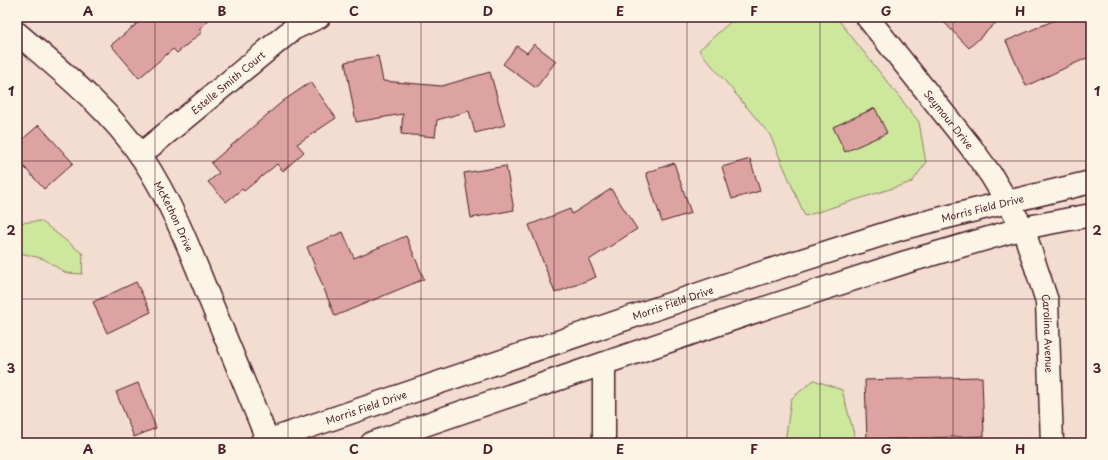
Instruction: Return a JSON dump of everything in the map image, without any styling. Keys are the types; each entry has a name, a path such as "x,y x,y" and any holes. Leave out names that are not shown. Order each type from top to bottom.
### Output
{"street":[{"name":"Estelle Smith Court","path":"140,155 293,29 319,17"},
{"name":"Seymour Drive","path":"867,17 970,146 991,175 1023,228"},
{"name":"McKethon Drive","path":"17,33 69,77 105,112 140,155 158,183 186,239 264,442"},
{"name":"Morris Field Drive","path":"264,442 755,275 903,228 1091,182"},
{"path":"372,443 834,285 906,262 1023,228 1091,215"},
{"name":"Carolina Avenue","path":"1023,228 1047,301 1052,443"},
{"path":"604,364 604,443"}],"green space":[{"path":"736,17 836,17 919,122 926,163 912,182 805,216 770,135 699,50"},
{"path":"41,221 83,254 82,274 66,273 44,259 17,252 17,223"},
{"path":"814,380 842,390 854,434 854,443 785,443 791,399"}],"building":[{"path":"145,17 212,17 199,29 202,32 177,53 173,49 139,78 111,45"},
{"path":"939,17 1002,17 969,48"},
{"path":"1062,17 1091,17 1091,56 1026,86 1006,41"},
{"path":"534,44 556,61 536,88 503,64 517,46 527,53"},
{"path":"378,56 383,81 442,86 490,72 505,125 475,133 469,111 437,120 435,137 401,134 403,114 356,122 345,62"},
{"path":"311,82 336,118 297,144 304,152 283,171 277,164 244,191 242,189 226,202 208,182 219,173 211,163 283,101"},
{"path":"875,108 887,133 845,152 833,127"},
{"path":"39,125 73,163 44,189 17,159 17,144"},
{"path":"750,159 760,191 732,199 722,167"},
{"path":"674,163 691,213 662,222 646,173"},
{"path":"506,166 514,210 471,218 464,173"},
{"path":"611,189 637,229 589,260 596,277 555,293 529,225 570,209 572,214"},
{"path":"343,232 354,258 406,236 424,279 335,316 307,247"},
{"path":"136,282 151,312 107,333 93,302"},
{"path":"982,377 984,436 867,440 865,380"},
{"path":"138,383 156,428 134,437 116,392"}]}
